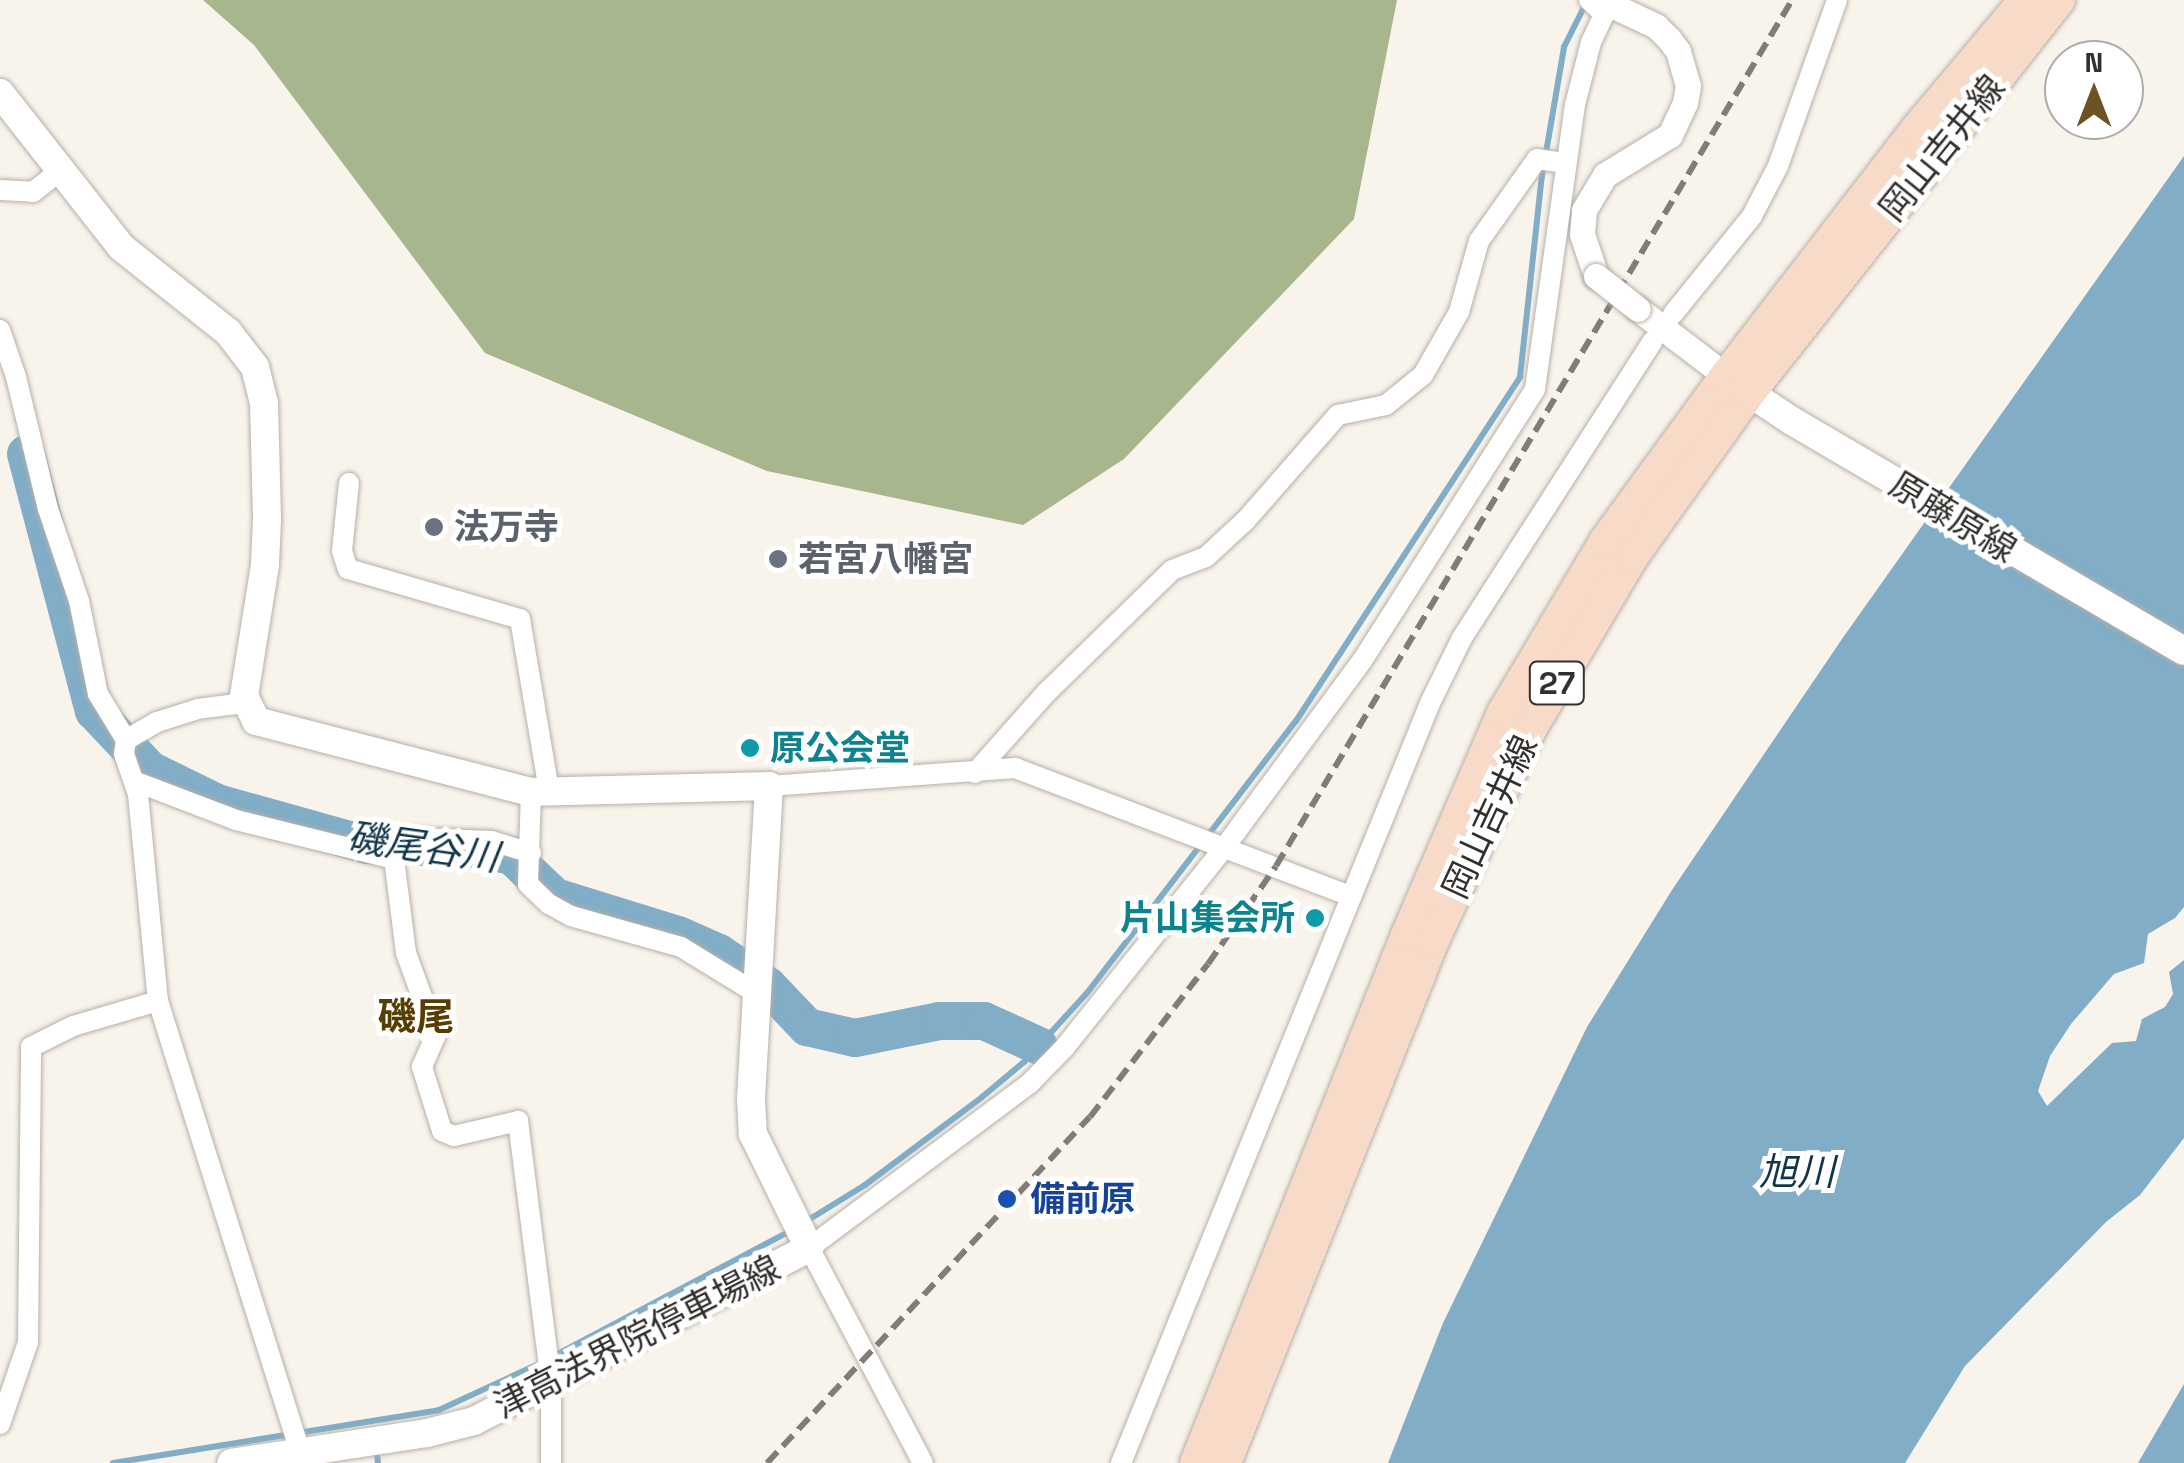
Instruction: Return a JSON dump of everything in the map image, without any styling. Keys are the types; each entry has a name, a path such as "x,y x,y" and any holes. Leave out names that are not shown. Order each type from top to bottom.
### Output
{"main road":[{"name":"岡山吉井線","path":"1225,1463 1432,943 1531,728 1737,384 1916,130 2025,0"},
{"name":"岡山吉井線","path":"1196,1463 1406,935 1503,713 1606,540 2059,0"},
{"path":"0,93 121,247 228,332 256,367 264,403 266,534 244,702 256,721 540,791 769,786"},
{"name":"原藤原線","path":"1737,384 1792,422 2184,651"},
{"name":"津高法界院停車場線","path":"231,1463 298,1440 368,1453 474,1421 549,1366 802,1235 753,1134 769,786"}],"street":[{"path":"1672,314 1752,216 1770,183 1836,0"},
{"path":"923,1463 802,1235 1030,1083 1213,844 1362,660 1535,389 1551,161 1583,73 1602,5 1656,26 1678,51 1688,86 1685,103 1670,135 1605,175 1584,210 1582,234 1596,276 1737,384"},
{"path":"975,773 1046,693 1172,570 1206,557 1246,520 1338,416 1386,405 1424,375 1459,312 1479,241 1551,161"},
{"path":"0,190 33,192 61,170"},
{"path":"0,330 16,378 48,510 78,602 98,694 125,745 134,781 158,1001 298,1440"},
{"path":"1121,1463 1351,896 1462,638 1652,341"},
{"path":"349,483 342,551 348,569 520,619 540,791 528,884 549,904 571,916 681,947 757,983"},
{"path":"125,745 157,722 198,709 244,702"},
{"path":"769,786 1016,768 1351,896"},
{"path":"134,781 236,820 396,850"},
{"path":"531,867 492,841 398,836 406,953 436,1035 422,1067 442,1132 454,1136 518,1121 549,1366 550,1463"},
{"path":"0,1424 28,1342 31,1047 73,1026 158,1001"}],"green space":[{"path":"203,0 1397,0 1354,219 1124,459 1023,525 767,471 485,353 254,45"}],"water":[{"name":"旭川","path":"2184,156 2184,907 2175,918 2148,934 2144,963 2114,974 2071,1024 2050,1056 2038,1091 2047,1106 2112,1043 2136,1041 2142,1019 2165,1007 2173,994 2169,972 2184,960 2184,1138 2140,1195 2106,1222 1965,1366 1905,1463 1388,1463 1443,1323 1587,1027 1672,890 1842,639"},
{"path":"2184,1384 2184,1463 2138,1463"}],"waterway":[{"path":"805,1222 865,1185 982,1097 1024,1062 1087,993 1296,721 1520,377 1542,176 1564,47 1587,1"},
{"name":"磯尾谷川","path":"26,454 94,711 150,770 217,803 367,845 477,849 512,856 555,897 678,935 719,953 768,986 807,1027 855,1038 940,1021 984,1021 1039,1046"},
{"path":"554,1356 790,1231"},
{"path":"113,1463 439,1410 543,1362"},
{"path":"377,1455 378,1463"}],"railway":[{"path":"767,1463 1090,1117 1208,964 1276,866 1792,0"}],"place":[{"name":"法万寺","path":"434,527"},
{"name":"若宮八幡宮","path":"778,559"},
{"name":"原公会堂","path":"750,748"},
{"name":"片山集会所","path":"1315,918"},
{"name":"備前原","path":"1007,1199"}],"district":[{"name":"磯尾","path":"416,1018"}]}
